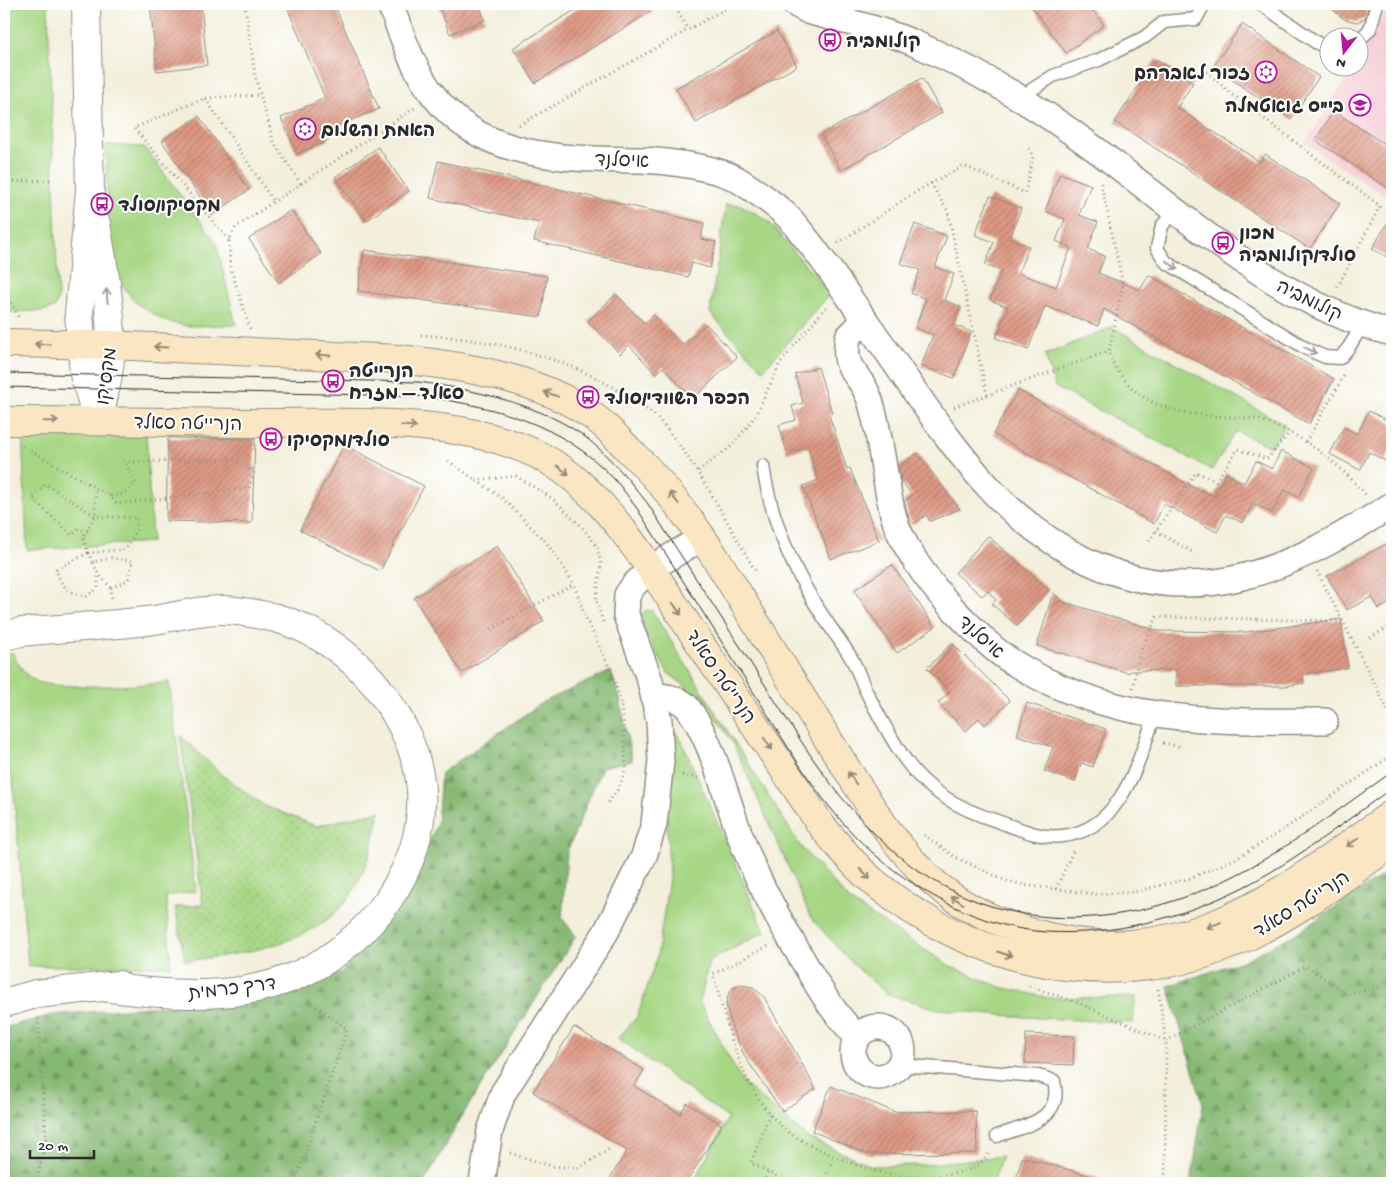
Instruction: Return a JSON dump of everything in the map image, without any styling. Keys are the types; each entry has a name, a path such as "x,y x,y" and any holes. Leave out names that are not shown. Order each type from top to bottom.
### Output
{"main road":[{"path":"4,343 81,344"},
{"name":"הנרייטה סאלד","path":"81,344 400,359 463,368 525,384 559,396 592,416 647,467 703,537 836,752 886,827 928,878 972,910 1003,924 1049,938 1096,944 1154,943 1196,932 1241,914 1274,896 1392,814"},
{"name":"הנרייטה סאלד","path":"4,422 98,420 379,424 453,429 493,438 543,456 565,471 613,520 650,569 821,825 874,883 941,928 977,945 1017,958 1060,965 1104,968 1155,966 1193,958 1238,941 1282,919 1392,843"}],"street":[{"name":"מקסיקו","path":"86,4 90,190 80,303 81,344 88,389 98,420"},
{"name":"איסלנד","path":"390,4 421,76 434,96 453,117 491,141 541,156 659,161 698,167 736,178 790,218 962,455 989,487 1034,531 1072,554 1133,580 1161,584 1191,585 1222,582 1279,566 1308,553 1386,508"},
{"name":"קולומביה","path":"794,4 810,12 914,43 987,78 1094,148 1257,272 1294,294 1363,324 1392,334"},
{"name":"מקסיקו","path":"90,190 106,281 111,345 108,375 98,420"},
{"name":"איסלנד","path":"865,320 848,337 847,364 868,395 875,419 896,524 917,562 946,602 981,637 1010,661 1052,685 1116,706 1155,715 1216,722 1325,721"},
{"path":"482,1183 487,1146 503,1093 606,932 644,856 654,824 660,761 659,720 654,696 625,608 627,595 650,569 703,537"},
{"name":"דרך כרמית","path":"10,632 149,621 220,610 247,612 278,619 306,629 335,645 377,685 403,729 415,759 421,790 419,823 412,854 400,880 367,927 347,946 301,974 255,988 186,994 103,986"},
{"name":"דרך כרמית","path":"4,1003 36,994 103,986 222,977 281,964 306,953 343,927 359,912 375,892 396,849 403,825 405,800 400,759 380,715 368,697 338,668 293,641 261,629 221,624 149,621"},
{"path":"654,696 665,696 679,700 687,706 696,720 723,784 755,873 822,994 841,1021 858,1037"},
{"path":"881,1027 894,1033 903,1048 899,1065 892,1073 884,1076 867,1074 859,1069 855,1062 854,1044 858,1037 872,1028 881,1027"}],"lane":[{"path":"1262,4 1318,44"},
{"path":"1368,31 1377,4"},
{"path":"1019,98 1053,76 1099,60 1145,37 1164,22 1196,19 1202,8"},
{"path":"1175,210 1162,226 1157,248 1166,262 1307,349 1325,357 1340,358 1363,324"},
{"path":"763,466 767,496 776,523 813,601 851,657 867,693 907,762 928,786 952,803 978,815 1038,834 1062,837 1081,832 1104,818 1117,804 1128,787 1155,715"},
{"path":"899,1065 1038,1076 1054,1081 1056,1098 1044,1116 1038,1121 997,1136"}],"path":[{"path":"245,4 255,76 274,143 301,184"},
{"path":"674,4 688,29"},
{"path":"491,141 734,4"},
{"path":"1203,68 1230,93 1380,206 1326,308"},
{"path":"250,331 230,266 228,240 134,128 205,98 260,95"},
{"path":"228,240 236,227 434,96"},
{"path":"205,98 274,202"},
{"path":"819,257 876,217 931,183 964,166 1026,193 1033,157 1028,145"},
{"path":"1094,148 1123,284 1109,351 1111,362 1130,388 1160,406 1204,415 1263,420 1290,432 1306,442 1386,508"},
{"path":"4,182 50,180"},
{"path":"931,183 948,212 987,395"},
{"path":"758,577 698,471 733,445 756,415 780,363 842,288"},
{"path":"4,289 21,322"},
{"path":"933,415 1109,351"},
{"path":"1306,442 1346,376 1340,358"},
{"path":"1149,541 1196,472 1216,481 1238,449 1267,459 1290,432"},
{"path":"20,445 110,496 117,504 249,488 254,471 234,459 129,462"},
{"path":"110,496 124,494 136,483 122,457"},
{"path":"448,461 502,498 547,543 574,584 584,614 611,671 620,699 624,726 626,767 618,788 606,805"},
{"path":"475,480 516,476 553,499 582,527 597,546 600,564 596,600 604,624"},
{"path":"88,531 78,529 72,535 32,498 46,484 95,516 137,518 137,528 126,549 88,553 56,568 58,578 69,593 86,597 98,588 98,573"},
{"path":"95,488 95,516 83,537 88,553 98,573 111,588 112,600"},
{"path":"1156,531 1192,552"},
{"path":"1308,553 1392,718"},
{"path":"93,562 112,558 133,561 128,580 111,588"},
{"path":"491,629 574,584"},
{"path":"1133,690 1140,652 1157,617 1343,621"},
{"path":"1370,638 1392,624"},
{"path":"919,831 955,857 983,872 1024,885 1096,894 1134,892 1191,878 1236,859 1392,755"},
{"path":"679,775 723,784"},
{"path":"1056,890 1081,832"},
{"path":"788,935 714,974 738,1055 755,1094 779,1124 815,1148 864,1169 908,1178 946,1175 968,1170 989,1156 997,1136"},
{"path":"1155,966 1166,1041 1165,1183"},
{"path":"1166,1041 1306,966 1348,994 1392,984"},
{"path":"282,981 347,1029 295,1183"},
{"path":"36,994 46,1139 36,1183"},
{"path":"771,1114 750,1163 790,1183"},
{"path":"487,1146 551,1166 579,1168 612,1148"},
{"path":"823,1183 834,1156"},
{"path":"764,1183 768,1172"},
{"path":"906,1183 908,1178"}],"shaded area":[{"name":"בי\"ס גואטמלה","path":"1390,4 1392,4 1392,196 1390,199 1305,143 1347,78 1368,78 1368,42"}],"green space":[{"path":"4,4 48,4 58,300 54,308 43,311 4,312"},
{"path":"106,145 144,147 216,242 236,325 187,326 165,321 136,303 119,281 109,258"},
{"path":"726,204 741,205 767,220 830,294 763,370 710,313"},
{"path":"1112,327 1285,425 1271,447 1236,431 1212,470 1055,387 1045,355"},
{"path":"22,430 146,430 152,542 27,550"},
{"path":"646,610 652,611 801,847 851,902 950,966 1000,987 1050,998 1136,997 1133,1023 1024,1017 938,1009 887,994 853,964 811,918 733,743 704,700 668,673 644,631 641,615"},
{"path":"13,653 29,677 47,684 102,686 169,682 196,891 166,896 171,966 28,966 13,780 4,769 4,654"},
{"path":"611,671 620,699 632,761 602,767 567,852 562,918 576,936 462,1116 424,1183 4,1183 4,1028 51,1015 184,1004 293,989 341,973 405,896 437,824 441,773 543,702"},
{"path":"666,728 679,735 765,932 709,961 700,1003 742,1082 808,1138 872,1166 922,1165 1002,1156 993,1183 693,1183 728,1118 618,1038 637,1017 657,958 669,878 665,769"},
{"path":"180,735 222,775 265,806 316,826 380,811 372,844 361,876 350,896 335,913 297,937 275,945 252,951 185,961 175,907 203,905"},
{"path":"1392,869 1392,1183 1191,1183 1203,1104 1168,986 1245,960 1295,934"}],"building":[{"path":"150,4 201,4 207,65 157,71"},
{"path":"286,4 334,4 379,109 325,131 329,140 297,154 281,118 325,98"},
{"path":"438,4 479,4 485,20 450,34"},
{"path":"585,4 663,4 535,83 513,48"},
{"path":"1030,4 1088,4 1104,25 1066,53"},
{"path":"1327,4 1369,4 1365,18 1357,22 1344,19"},
{"name":"זכור לאברהם","path":"1242,24 1318,78 1291,119 1213,67"},
{"path":"777,31 797,66 696,123 676,88"},
{"path":"1156,59 1193,83 1177,108 1260,162 1265,154 1340,203 1310,249 1115,122"},
{"path":"922,78 942,113 841,170 821,135"},
{"path":"1334,111 1392,149 1392,191 1315,140"},
{"path":"199,116 249,190 212,215 162,141"},
{"path":"378,147 409,191 366,221 335,177"},
{"path":"438,161 704,223 701,239 716,242 710,268 692,263 688,277 534,241 539,223 430,198"},
{"path":"1060,173 1091,185 1079,215 1098,222 1088,249 1105,256 1098,273 1140,290 1149,275 1334,379 1309,424 1104,309 1098,326 1045,306 1028,350 996,338 1008,307 990,300 1001,271 985,265 994,242 975,235 990,196 1021,208 1010,238 1029,246 1018,273 1056,287 1071,247 1056,241 1065,219 1045,211"},
{"path":"291,210 321,254 279,283 249,239"},
{"path":"1392,215 1392,248 1387,257 1372,249"},
{"path":"915,224 947,236 935,267 954,274 944,300 961,307 954,325 971,332 954,378 921,366 933,335 915,328 926,299 911,293 920,270 900,263"},
{"path":"364,250 547,276 541,317 358,291"},
{"path":"616,294 645,324 654,315 683,345 706,324 737,357 693,399 663,367 656,374 629,345 620,354 588,321"},
{"path":"818,367 832,413 829,415 847,469 850,468 879,541 831,559 803,486 818,480 808,447 787,453 779,425 796,420 792,406 803,403 795,374"},
{"path":"1018,390 1200,491 1214,496 1226,473 1244,483 1256,461 1272,469 1281,451 1314,468 1298,497 1284,490 1272,513 1253,503 1243,523 1226,515 1217,532 1164,504 1154,524 993,434"},
{"path":"1369,411 1392,423 1392,448 1385,461 1369,452 1360,470 1330,454 1344,427 1357,434"},
{"path":"168,438 255,439 252,523 166,521"},
{"path":"344,445 424,486 380,571 300,530"},
{"path":"917,453 960,509 930,521 926,515 914,524 909,518 904,501 912,495 901,481 898,467"},
{"path":"988,536 1049,590 1017,626 992,604 996,600 988,591 982,596 955,573"},
{"path":"1392,541 1392,602 1379,609 1372,597 1347,610 1327,576"},
{"path":"497,546 544,621 462,673 414,598"},
{"path":"892,565 935,627 897,653 854,590"},
{"path":"1053,593 1064,602 1159,631 1247,632 1341,619 1348,668 1303,674 1304,683 1285,686 1176,686 1176,670 1130,671 1129,673 1037,646"},
{"path":"952,643 1010,701 985,725 979,718 966,731 938,703 950,692 927,668"},
{"path":"1027,703 1106,729 1093,767 1081,763 1075,782 1044,771 1053,747 1017,735"},
{"path":"741,985 753,987 764,997 816,1089 782,1111 745,1057 733,1031 726,1004 728,995 733,988"},
{"path":"574,1027 644,1070 634,1086 680,1114 687,1103 722,1125 686,1183 607,1183 627,1151 533,1092"},
{"path":"1026,1034 1074,1036 1073,1065 1025,1063"},
{"path":"831,1086 895,1112 976,1111 977,1153 867,1154 812,1131"},
{"path":"1022,1157 1099,1178 1098,1183 1015,1183"}],"tram line":[{"path":"4,373 418,382 461,389 507,400 551,417 589,440 605,455 648,504 800,740 854,812 905,861 942,885 981,903 1022,914 1064,918 1107,916 1151,907 1196,893 1223,882 1273,854 1392,772"},
{"path":"4,387 417,396 472,405 524,420 549,431 573,444 595,460 627,495 817,791 843,823 875,855 916,886 962,910 1010,927 1060,933 1085,932 1135,925 1207,904 1251,883 1293,858 1392,788"}],"place":[{"name":"קולומביה","path":"830,40"},
{"name":"זכור לאברהם","path":"1266,72"},
{"name":"בי\"ס גואטמלה","path":"1360,105"},
{"name":"האמת והשלום","path":"305,129"},
{"name":"מקסיקו/סולד","path":"102,204"},
{"name":"מכון סולד/קולומביה","path":"1223,243"},
{"name":"הנרייטה סאלד – מזרח","path":"333,381"},
{"name":"הכפר השוודי/סולד","path":"588,397"},
{"name":"סולד/מקסיקו","path":"271,439"}]}
